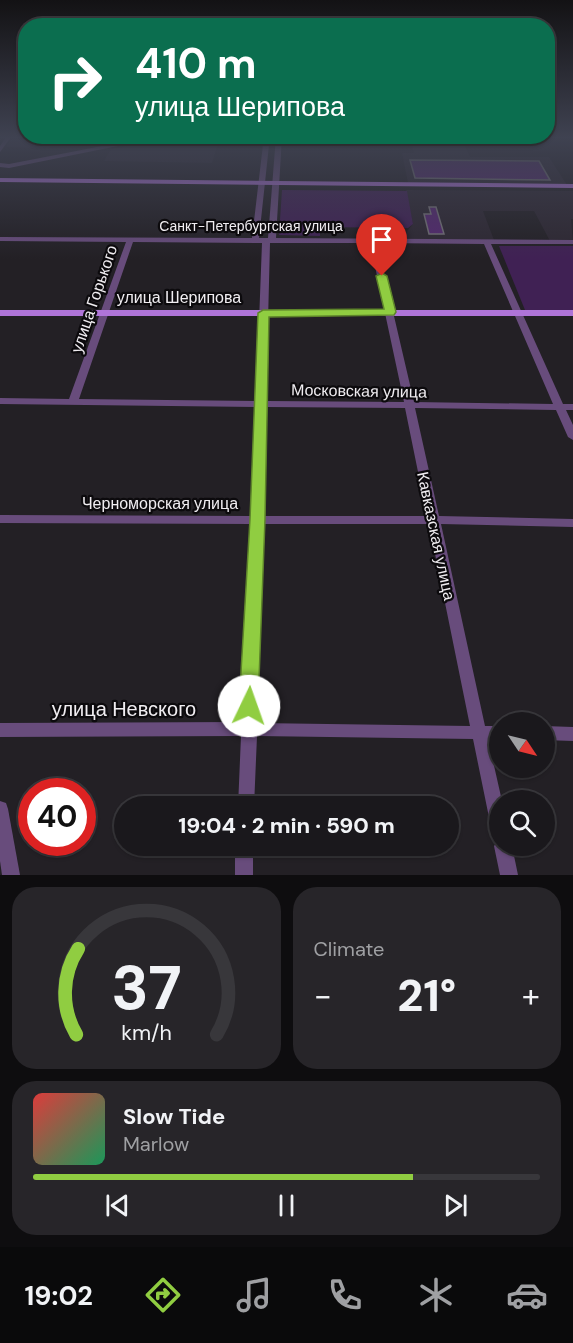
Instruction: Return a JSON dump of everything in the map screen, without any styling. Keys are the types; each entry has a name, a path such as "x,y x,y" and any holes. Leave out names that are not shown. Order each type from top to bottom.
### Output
{"main road":[{"path":"0,182 573,187"},
{"name":"улица Шерипова","path":"0,314 573,313"}],"street":[{"path":"246,796 261,404 264,240 258,206 262,177"},
{"path":"264,240 273,206 276,177"},
{"path":"258,206 273,206"},
{"name":"Санкт-Петербургская улица","path":"0,239 573,242"},
{"name":"улица Горького","path":"73,402 130,240"},
{"name":"Кавказская улица","path":"373,240 490,790"},
{"path":"487,242 573,437"},
{"name":"Московская улица","path":"0,401 573,407"},
{"name":"Черноморская улица","path":"0,519 434,520 573,523"},
{"name":"улица Невского","path":"0,730 248,729 489,733"},
{"path":"555,733 573,734"},
{"path":"0,808 11,875"},
{"path":"244,856 244,875"},
{"path":"505,856 509,875"}],"shaded area":[{"path":"407,177 562,177 567,185 408,183"},
{"path":"282,190 407,191 413,224 408,228 320,227 320,236 279,235"},
{"path":"406,190 573,191 573,219 571,219 573,241 550,241 534,211 483,211 494,240 405,239 403,236 413,224"},
{"path":"499,246 573,246 573,310 525,310"}],"building":[{"path":"548,177 550,180 415,178"},
{"path":"429,207 436,207 444,234 429,234 424,214 431,214"}],"route":[{"path":"249,706 258,519 263,313 390,312 382,276"}]}
